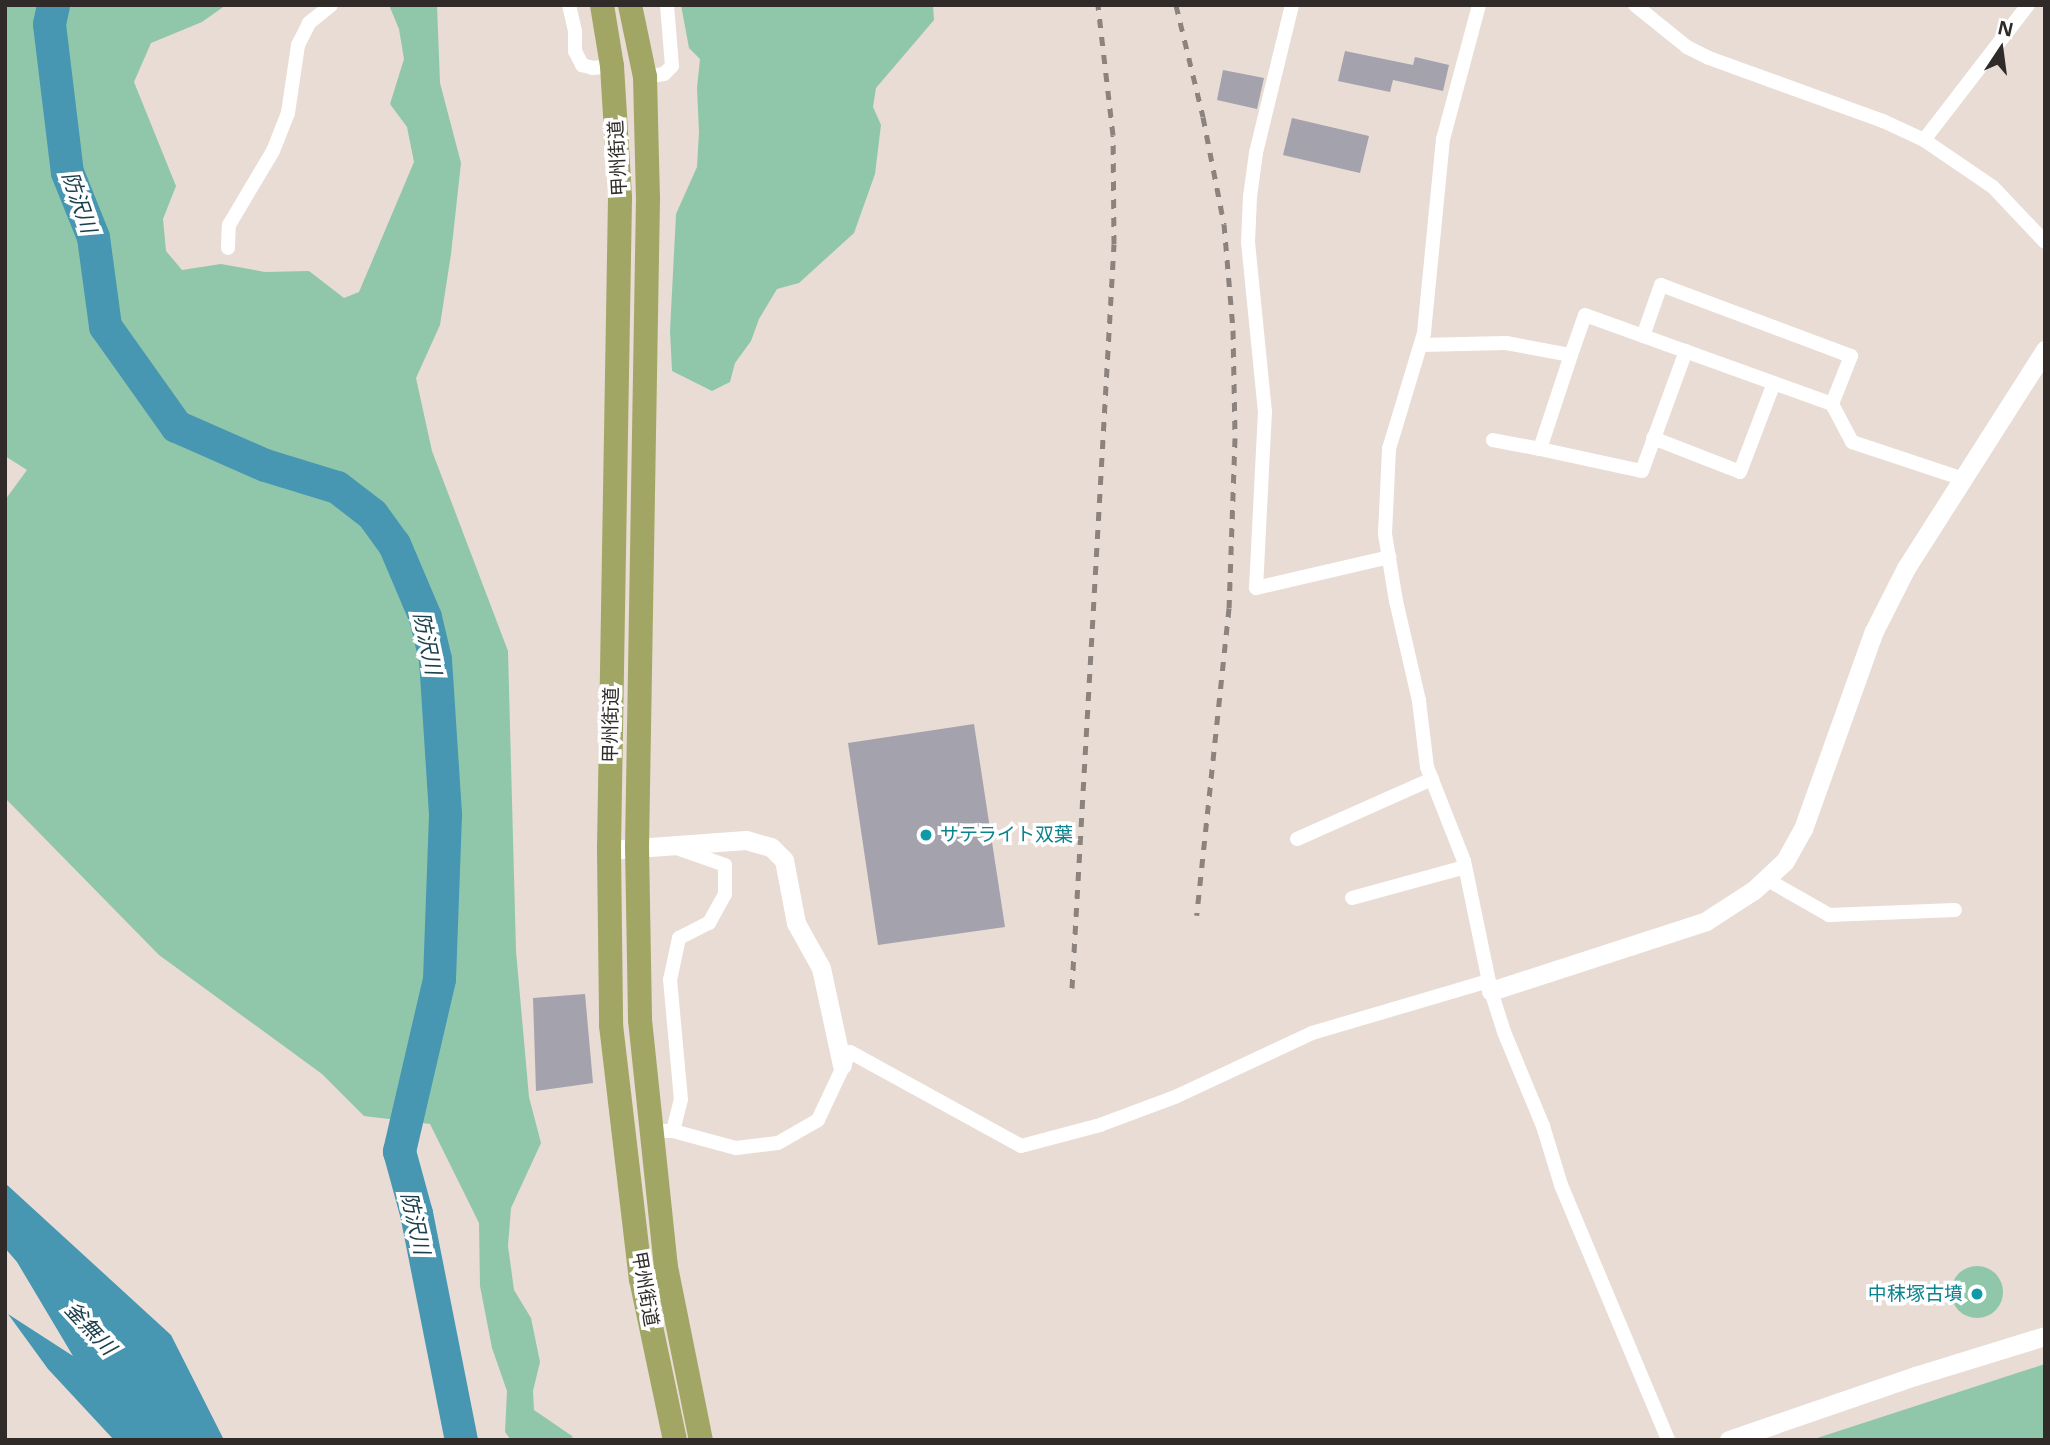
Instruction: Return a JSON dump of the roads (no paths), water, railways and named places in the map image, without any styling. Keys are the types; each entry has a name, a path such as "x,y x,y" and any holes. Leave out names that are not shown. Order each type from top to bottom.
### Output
{"highway":[{"name":"甲州街道","path":"601,5 612,66 620,198 609,850 611,1025 641,1279 675,1440"},
{"name":"甲州街道","path":"630,5 645,77 648,198 637,846 640,1020 661,1131 666,1267 701,1440"}],"street":[{"path":"228,248 229,225 273,151 288,113 298,45 309,23 331,5"},
{"path":"569,5 575,32 575,51 582,65 593,68 612,66"},
{"path":"645,77 664,74 672,66 667,5"},
{"path":"1292,5 1256,153 1250,197 1248,242 1265,411 1256,589 1389,557"},
{"path":"1479,5 1443,139 1421,345 1389,449 1385,534 1432,779 1465,867 1490,986 1504,1032 1543,1126 1561,1185 1668,1440"},
{"path":"1635,5 1687,47 1709,58 1883,121 1924,141 1993,187 2045,242"},
{"path":"1924,141 2028,5"},
{"path":"1643,336 1661,285 1851,356 1832,404"},
{"path":"1540,449 1585,315 1832,404 1852,442 1963,479"},
{"path":"1421,345 1506,343 1571,355"},
{"path":"666,844 724,865 725,894 709,923 679,938 670,980 681,1100 661,1131 736,1148 778,1143 818,1120 850,1052 1021,1146 1100,1125 1175,1097 1312,1033 1490,986 1706,921 1766,879 1785,861 1803,829 1874,631 1906,568 2045,350"},
{"path":"1493,440 1642,471 1686,351"},
{"path":"1653,439 1740,472 1774,383"},
{"path":"1297,839 1432,779"},
{"path":"609,850 746,840 771,847 784,860 796,923 821,968 842,1066"},
{"path":"1352,898 1465,867"},
{"path":"1766,879 1829,915 1955,910"},
{"path":"1728,1440 2045,1336"}],"water":[{"name":"釜無川","path":"5,1183 171,1335 224,1440 114,1440 48,1369 8,1314 73,1356 17,1262 5,1248"}],"waterway":[{"name":"防沢川","path":"53,5 49,24 67,172 93,237 105,326 176,426 265,465 337,487 372,514 394,544 425,617 435,659 445,815 439,979 399,1151 416,1213 461,1440"}],"railway":[{"path":"1072,988 1114,244 1113,135 1098,5"},
{"path":"1176,5 1203,117 1224,224 1233,330 1235,438 1229,608 1197,915"}],"place":[{"name":"サテライト双葉","path":"926,835"},
{"name":"中秣塚古墳","path":"1977,1294"}]}
